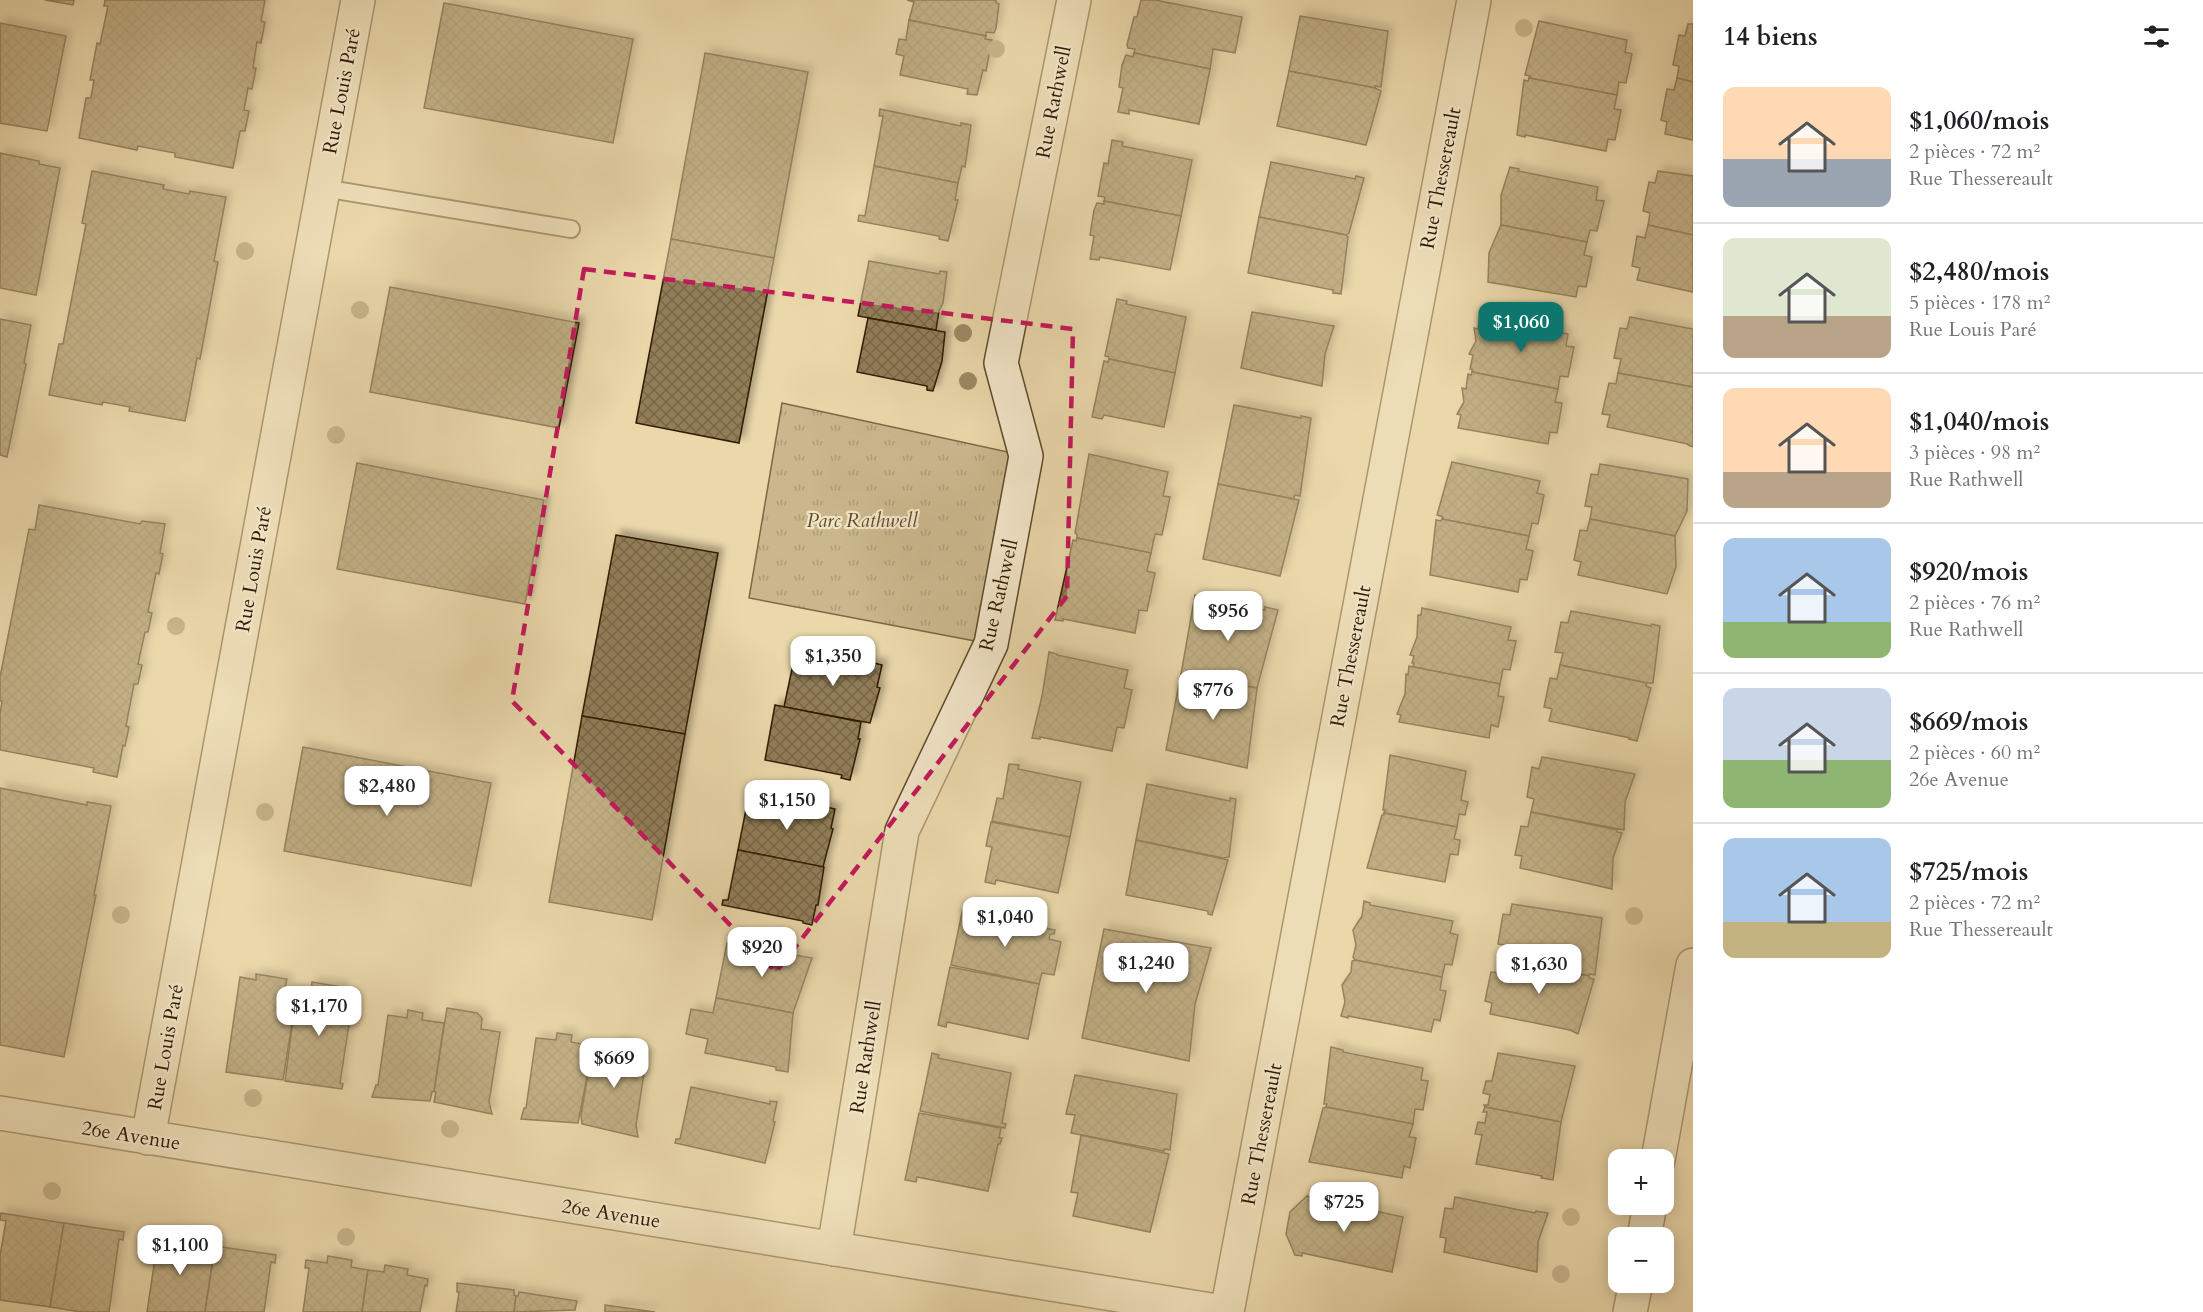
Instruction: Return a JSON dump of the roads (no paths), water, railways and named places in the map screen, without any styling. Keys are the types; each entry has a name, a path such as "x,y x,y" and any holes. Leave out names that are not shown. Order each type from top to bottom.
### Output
{"street":[{"name":"Rue Louis Paré","path":"148,1138 358,0"},
{"name":"Rue Rathwell","path":"834,1249 902,831 991,644 1026,456 1001,363 1074,0"},
{"name":"Rue Thessereault","path":"1225,1312 1474,0"},
{"path":"1660,1149 1693,965"},
{"name":"26e Avenue","path":"0,1113 1225,1312"},
{"path":"1630,1312 1634,1293"}],"lane":[{"path":"323,188 571,229"}],"park label":[{"name":"Parc Rathwell","path":"862,520"}]}
